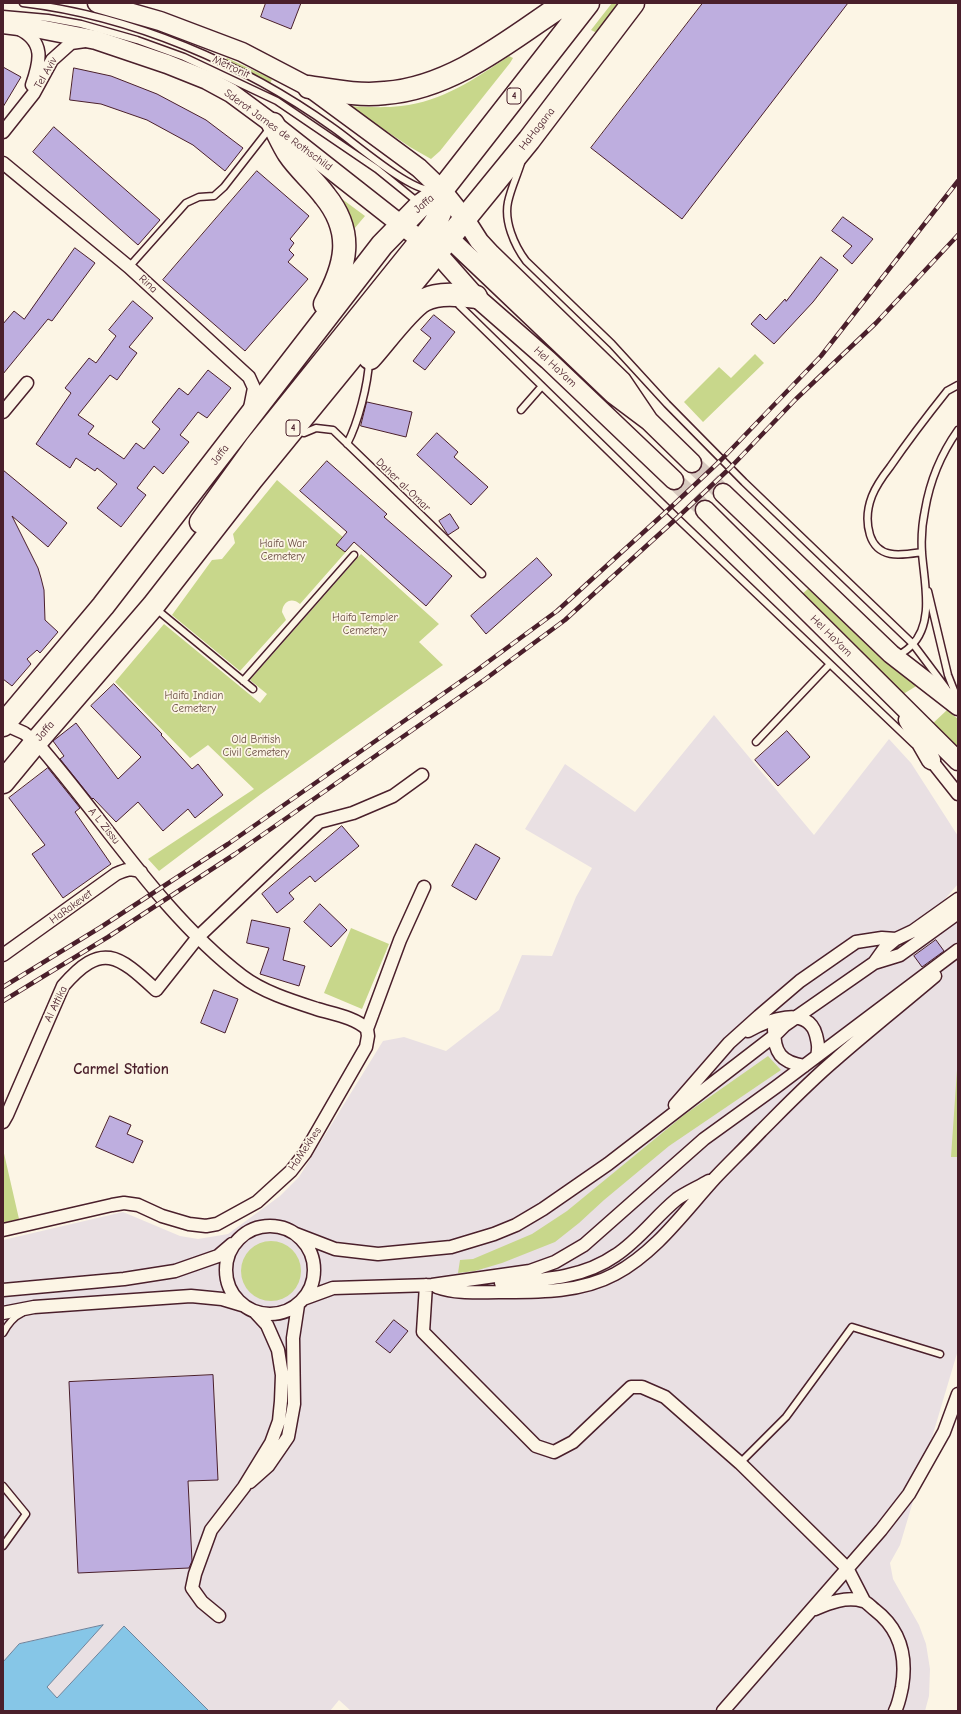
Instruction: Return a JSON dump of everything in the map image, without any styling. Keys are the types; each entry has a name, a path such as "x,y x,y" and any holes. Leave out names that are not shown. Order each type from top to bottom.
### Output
{"highway":[{"path":"310,87 350,93 372,94 427,85 482,58 565,3"},
{"name":"4","path":"442,190 588,3"},
{"name":"HaHagana","path":"440,235 528,140 633,3"},
{"path":"273,124 289,154 326,196 340,218 345,237 344,253 331,294 296,354"},
{"name":"Jaffa","path":"3,782 153,606 440,235 442,190"},
{"name":"Jaffa","path":"3,725 103,606 296,354 382,245 402,224 440,235"},
{"path":"440,235 476,297"},
{"path":"252,479 304,433 413,308 425,300 440,235"},
{"path":"153,606 159,585 219,496 256,446 440,235"}],"street":[{"path":"97,3 160,21 242,52 310,87 419,168 442,190 440,235"},
{"name":"Sderot James de Rothschild","path":"5,21 96,40 139,53 207,80 231,93 273,124 402,224"},
{"name":"Tel Aviv","path":"5,21 22,30 30,37 38,49 40,57 39,65 24,107"},
{"name":"Tel Aviv","path":"3,132 34,94 52,60 60,51 71,43 96,40"},
{"name":"Rina","path":"3,163 129,267 249,377 254,388 253,396 251,406 242,425"},
{"name":"Hel HaYam","path":"440,235 476,297 548,360 674,480"},
{"name":"Hel HaYam","path":"440,235 613,394 649,421 692,463"},
{"name":"Hel HaYam","path":"440,235 479,241 622,381 649,421"},
{"path":"3,412 27,383"},
{"path":"723,493 891,654 958,705"},
{"name":"Hel HaYam","path":"705,510 958,760"},
{"path":"898,702 931,760 957,795"},
{"name":"A L Zissu","path":"3,725 29,736 36,742 141,872 198,937 222,960 244,977 297,1003 356,1021 367,1029"},
{"path":"198,937 319,822 353,813 393,796 422,775"},
{"path":"116,874 122,864 123,849"},
{"name":"HaRakevet","path":"3,955 116,874 128,869 141,872"},
{"name":"HaMekhes","path":"3,1230 124,1203 138,1205 162,1216 190,1224 217,1224 237,1214 263,1197 291,1171 305,1152 366,1047 368,1036 367,1029 400,940 424,887"},
{"path":"874,963 884,948 896,939 913,931 958,899"},
{"path":"3,1290 124,1278 175,1271 218,1256 243,1235 256,1228 270,1226 284,1228 335,1249 378,1254 451,1247 494,1234 516,1225 543,1209 608,1164 774,1036 785,1025 874,963 900,955 958,913"},
{"name":"Al Attika","path":"3,1122 8,1115 60,992 73,974 89,961 102,958 114,958 135,971 156,990 198,937"},
{"path":"608,1164 667,1114 729,1043 792,988 856,942 882,938 896,939"},
{"path":"429,1285 530,1271 555,1262 584,1245 704,1139 958,952"},
{"path":"429,1285 446,1290 469,1292 562,1290 592,1283 614,1275 634,1261 662,1237 690,1208 714,1179 791,1100 834,1060 936,975 958,952"},
{"path":"792,988 779,1007 775,1020 775,1046 781,1057 790,1063 804,1066"},
{"path":"729,1043 749,1030 775,1020 785,1018 803,1019 815,1031 819,1048 816,1056"},
{"path":"3,1312 34,1306 191,1296 222,1298 266,1314 277,1314 333,1288 429,1285 466,1286 542,1280 574,1274 597,1266 616,1255 639,1236 677,1199 714,1179"},
{"path":"244,1487 268,1466 288,1437 294,1404 293,1338 300,1302 310,1288 314,1275 314,1262 309,1249 296,1234"},
{"path":"219,1616 202,1602 192,1588 195,1574 211,1530 244,1487 271,1442 279,1421 281,1401 282,1375 278,1350 267,1325 235,1297 228,1284 226,1271 228,1257 234,1245 243,1235"},
{"path":"429,1285 423,1332 536,1446 554,1452 573,1442 631,1387 642,1387 665,1397 740,1463 847,1568 864,1601 882,1615 896,1634 903,1653 904,1675 899,1704 895,1711"},
{"path":"723,1711 881,1530 909,1494 944,1432 958,1394"},
{"path":"813,1609 832,1602 850,1599 864,1601"}],"lane":[{"name":"Metronit","path":"24,3 73,10 101,17 155,35 198,52 290,99 322,119 401,179 416,187 427,190 442,190"},
{"name":"Metronit","path":"5,21 48,18 81,24 129,38 184,57 277,101 377,169 440,235 459,305 677,518 931,760"},
{"path":"129,267 186,203 191,199 199,197 214,196 224,187 273,124"},
{"path":"528,140 508,204 512,236 516,248 526,261 612,344 667,404 744,482 913,644 958,705"},
{"path":"347,444 352,435 368,379 370,358"},
{"path":"922,552 899,556 885,552 876,547 868,526 867,513 872,496 896,458 947,391 958,385"},
{"path":"521,410 542,386"},
{"name":"Daher al-Omar","path":"304,433 316,428 333,430 482,574"},
{"path":"891,654 899,654 913,644 920,634 924,621 922,531 929,488 936,468 948,444 958,430"},
{"path":"243,681 354,555"},
{"path":"924,576 948,675 958,700"},
{"path":"153,606 253,689"},
{"path":"756,742 830,664"},
{"path":"3,1298 6,1295 24,1288"},
{"path":"3,1333 8,1324 16,1316 34,1306"},
{"path":"740,1463 786,1417 852,1327 940,1354"},
{"path":"3,1486 26,1514 3,1546"}],"shaded area":[{"path":"714,715 814,835 889,739 911,763 958,836 958,884 945,899 958,920 958,1350 900,1545 890,1563 893,1579 919,1625 926,1644 930,1669 929,1696 925,1711 351,1711 339,1700 330,1711 209,1711 124,1626 57,1698 47,1687 102,1626 19,1644 3,1662 3,1240 123,1212 180,1236 198,1239 228,1234 280,1196 299,1177 383,1041 404,1037 446,1051 499,1010 522,955 552,956 576,897 592,868 525,829 565,764 635,812"}],"green space":[{"path":"612,3 620,3 597,33 591,30"},
{"path":"509,56 513,58 510,63 440,151 431,159 410,147 349,106 395,107 431,100 458,88"},
{"path":"227,58 272,79 270,84 225,61"},
{"path":"338,196 365,216 352,230"},
{"path":"755,354 764,363 703,422 684,402 719,367 731,378"},
{"name":"Haifa War Cemetery","path":"277,480 352,545 300,604 294,601 288,601 284,605 282,612 286,620 240,671 172,615 212,560 222,559 235,543 233,534"},
{"path":"361,554 439,624 419,642 443,665 261,794 159,871 148,859 254,789 208,745 190,758 115,682 164,624 260,703 267,694 250,680"},
{"path":"810,587 918,685 900,696 800,596"},
{"path":"947,710 958,719 958,753 930,726"},
{"path":"351,928 389,944 362,1009 324,993"},
{"path":"768,1056 781,1070 669,1146 555,1242 502,1263 475,1271 458,1273 460,1260 473,1259 532,1234 567,1211 684,1115"},
{"path":"957,1070 958,1157 951,1157"},
{"path":"3,1149 19,1219 3,1223"},
{"path":"265,1241 277,1241 288,1246 296,1254 301,1265 299,1283 288,1296 277,1301 265,1301 254,1296 246,1288 241,1277 241,1265 246,1254 254,1246"}],"water":[{"path":"103,1625 47,1687 57,1698 124,1626 209,1711 3,1711 3,1662 19,1644"}],"building":[{"path":"266,3 301,3 291,29 261,17"},
{"path":"703,3 848,3 682,219 591,148"},
{"path":"3,67 21,77 3,107"},
{"path":"74,68 111,76 157,94 206,120 243,148 225,171 193,145 147,120 101,104 70,100"},
{"path":"54,127 160,220 138,245 33,152"},
{"path":"257,171 309,216 290,239 294,243 289,250 294,255 288,262 308,279 245,351 163,280"},
{"path":"843,217 873,239 852,264 843,256 852,246 832,231"},
{"path":"75,248 95,263 52,321 48,319 3,374 3,324 14,311 24,319"},
{"path":"821,257 838,270 813,302 774,344 751,324 760,314 766,320 785,299 786,301"},
{"path":"133,301 153,318 129,347 137,353 117,380 110,375 78,415 94,426 88,434 124,459 136,443 144,449 160,429 152,422 179,388 188,395 208,370 231,388 207,418 198,412 180,435 189,442 163,474 154,466 137,488 146,495 121,527 97,508 117,484 97,468 95,471 76,458 70,468 36,444 71,393 65,388 89,358 96,363 116,336 109,330"},
{"path":"434,315 455,332 425,370 413,361 431,338 421,330"},
{"path":"367,402 412,412 406,437 361,426"},
{"path":"437,433 458,452 454,457 488,487 471,505 417,455"},
{"path":"327,461 387,514 384,517 452,576 426,606 354,542 345,552 336,545 347,532 300,491"},
{"path":"3,470 67,523 48,547 12,516 38,568 44,590 45,620 58,632 40,653 37,650 27,659 31,664 12,686 3,679"},
{"path":"450,514 459,528 448,535 439,521"},
{"path":"537,558 552,575 486,634 471,616"},
{"path":"114,684 162,734 161,735 192,769 198,764 223,795 195,818 188,809 163,831 138,802 116,822 93,798 92,799 60,759 64,756 53,741 76,723 118,779 141,757 91,706"},
{"path":"787,731 810,757 778,786 755,760"},
{"path":"48,768 80,808 75,812 111,864 63,898 32,854 45,845 9,798"},
{"path":"342,826 359,846 315,882 310,876 289,893 294,899 277,913 262,894"},
{"path":"476,844 500,858 476,900 452,886"},
{"path":"320,904 347,930 331,947 304,922"},
{"path":"252,920 290,928 283,960 305,966 299,986 260,974 269,948 247,943"},
{"path":"936,940 944,951 922,967 914,956"},
{"path":"214,990 238,999 225,1033 201,1023"},
{"path":"110,1116 131,1125 127,1134 143,1141 133,1163 96,1147"},
{"path":"394,1320 408,1331 390,1353 376,1342"},
{"path":"213,1375 218,1480 188,1481 192,1561 189,1568 78,1573 69,1382"}],"tunnel":[{"path":"692,463 723,493"},
{"path":"674,480 705,510"}],"railway":[{"path":"3,987 101,927 228,844 477,670 557,611 721,460 821,356 958,181"},
{"path":"3,1001 108,937 235,854 484,680 565,620 730,468 796,399 876,323 958,235"}],"district":[{"name":"Carmel Station","path":"121,1070"}],"park label":[{"name":"Haifa Templer Cemetery","path":"365,624"},
{"name":"Haifa Indian Cemetery","path":"194,702"},
{"name":"Old British Civil Cemetery","path":"256,746"}]}
